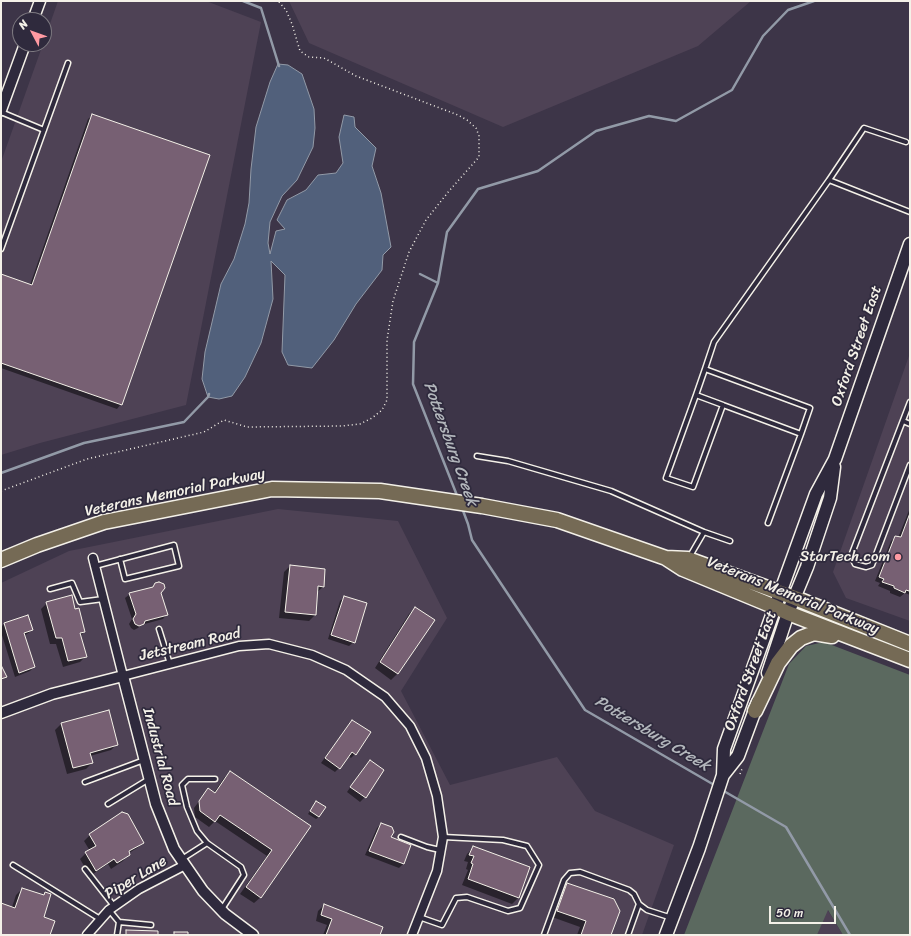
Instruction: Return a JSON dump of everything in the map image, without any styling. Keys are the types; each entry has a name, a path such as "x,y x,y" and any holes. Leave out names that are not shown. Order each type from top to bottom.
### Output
{"highway":[{"name":"Veterans Memorial Parkway","path":"1,560 37,545 104,522 272,488 380,491 482,506 556,520 666,558 683,569 788,613 910,660"},
{"name":"Veterans Memorial Parkway","path":"666,558 688,559 795,598 910,644"},
{"path":"755,711 778,663 791,646 801,638 814,633 854,639"}],"main road":[{"name":"Oxford Street East","path":"666,935 699,848 723,775 724,749 816,494 835,459 910,244"},
{"name":"Oxford Street East","path":"723,775 738,756 755,711 788,613 795,598 830,498 835,459"}],"street":[{"path":"36,12 40,1"},
{"path":"1,111 22,52"},
{"name":"Industrial Road","path":"94,562 158,811 174,849 203,892 221,910 253,935"},
{"name":"Jetstream Road","path":"1,713 52,694 239,646 269,644 312,655 346,670 384,697 410,726 426,758 437,796 443,837 437,871 412,935"},
{"name":"Piper Lane","path":"87,935 111,908 183,862"}],"lane":[{"path":"1,249 68,63"},
{"path":"1,111 44,130"},
{"path":"723,405 693,487 666,478 714,342 864,128 906,142"},
{"path":"829,180 910,212"},
{"path":"705,369 810,408 768,523"},
{"path":"696,395 800,434"},
{"path":"910,402 851,556 855,564 866,567 872,565 910,465"},
{"path":"903,421 910,424"},
{"path":"477,456 508,461 611,491 704,532 730,541"},
{"path":"688,559 704,532"},
{"path":"94,562 120,559 174,545 179,566 125,579 120,559"},
{"path":"50,589 72,583 80,602 103,599"},
{"path":"159,629 170,664"},
{"path":"85,782 145,760"},
{"path":"108,804 149,778"},
{"path":"214,779 188,779 182,785 186,807 197,831 207,843 241,867 244,875 221,910"},
{"path":"401,837 427,847 440,850"},
{"path":"419,917 442,925 456,898 467,897 508,911 520,908 539,865 527,846 503,840 443,837"},
{"path":"183,862 207,843"},
{"path":"13,865 100,919"},
{"path":"85,869 119,922 117,935"},
{"path":"544,935 564,880 570,874 580,872 629,890 634,894 639,904 647,910 672,918"},
{"path":"628,935 639,904"},
{"path":"119,922 151,925"}],"path":[{"path":"1,491 87,459 204,432 224,420 247,427 342,426 360,424 372,418 382,410 387,400 387,340 389,325 393,301 408,252 426,220 479,157 479,136 476,128 467,120 458,115 356,76 324,58 309,57 300,51 286,10 278,1"},
{"path":"740,774 742,767"}],"shaded area":[{"path":"58,1 206,1 261,22 186,405 40,443 1,455 1,162 40,52 52,52 52,18"},
{"path":"289,1 751,1 698,46 503,127 309,43"},
{"path":"910,353 910,621 846,598 833,572"},
{"path":"278,509 398,521 447,618 401,691 450,785 557,757 595,811 674,845 642,935 1,935 1,583 69,551"},
{"path":"827,909 843,935 817,935"}],"green space":[{"path":"824,642 910,675 910,935 843,935 828,910 817,935 684,935 789,664 806,646"}],"water":[{"path":"278,64 288,65 302,74 314,109 315,128 313,147 297,180 282,196 270,222 268,243 270,254 276,231 285,229 277,220 287,200 306,190 318,175 336,173 343,163 339,137 344,115 354,117 355,127 376,148 372,166 381,193 391,247 383,255 382,270 356,304 334,340 312,368 288,365 282,352 285,275 271,261 273,299 261,343 245,377 232,396 219,399 208,397 202,379 205,352 221,284 234,259 245,224 249,203 256,127 270,82"}],"building":[{"path":"92,114 210,155 122,405 1,363 1,274 32,285"},
{"name":"StarTech.com","path":"910,513 910,589 909,591 906,590 905,593 894,588 894,586 882,582 884,579 879,577 895,536 901,537"},
{"path":"290,565 325,569 324,587 318,586 316,615 285,612"},
{"path":"159,582 164,584 165,588 161,593 168,615 145,621 144,624 139,626 135,624 133,619 136,614 129,593 153,587 155,583"},
{"path":"72,595 75,609 79,608 85,632 80,633 87,657 68,661 62,638 56,638 46,602"},
{"path":"344,596 367,603 355,643 331,635"},
{"path":"415,607 435,620 398,674 380,662"},
{"path":"28,615 33,630 24,633 35,667 19,673 4,623"},
{"path":"1,665 7,677 1,679"},
{"path":"109,710 118,745 90,753 93,763 73,768 61,723"},
{"path":"352,720 371,732 356,755 352,752 340,769 325,758"},
{"path":"370,760 384,770 366,798 350,787"},
{"path":"230,771 311,826 261,898 246,887 272,850 220,815 215,822 200,811 199,801 208,788 215,793"},
{"path":"316,801 326,807 319,817 310,811"},
{"path":"122,812 128,814 144,843 129,851 130,855 117,863 114,859 96,871 85,852 96,846 89,834"},
{"path":"381,823 392,827 394,832 391,837 411,845 404,864 369,851"},
{"path":"473,846 530,867 519,898 468,879 473,864 471,863 474,856 469,855"},
{"path":"567,883 614,899 620,911 611,935 581,935 586,921 557,911"},
{"path":"22,888 44,895 45,892 51,894 44,917 55,921 50,935 1,935 1,903 15,908"},
{"path":"324,904 383,927 380,935 326,935 332,919 321,915"},
{"path":"126,930 158,931 158,935 126,935"},
{"path":"174,932 188,932 188,935 174,935"}],"waterway":[{"path":"243,1 261,8 279,66"},
{"name":"Pottersburg Creek","path":"458,498 413,384 414,342 438,283 447,232 478,189 538,171 596,131 649,116 676,121 732,90 763,36 788,10 814,1"},
{"path":"420,274 438,283"},
{"path":"1,473 84,443 184,422 208,397 209,394"},
{"name":"Pottersburg Creek","path":"462,508 472,540 585,710 716,786"},
{"name":"Pottersburg Creek","path":"722,790 786,827 850,935"}],"place":[{"name":"StarTech.com","path":"898,557"}]}
